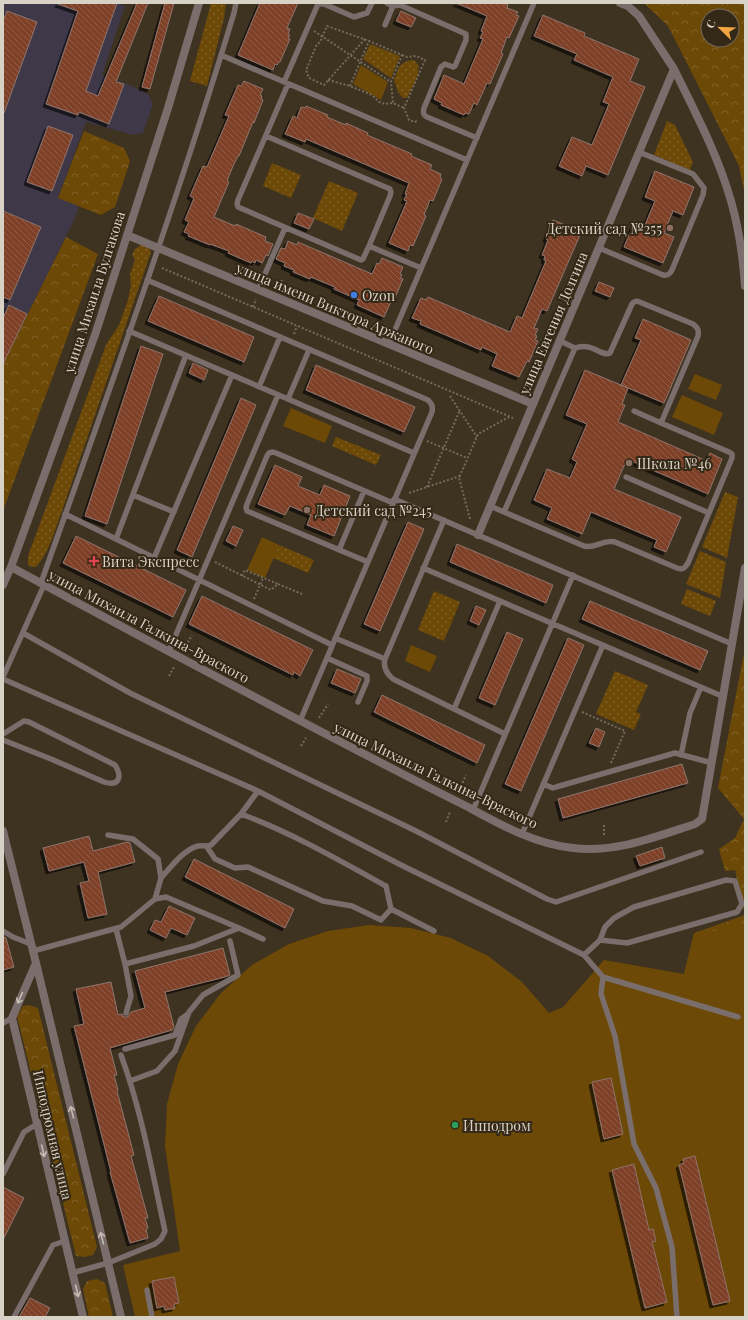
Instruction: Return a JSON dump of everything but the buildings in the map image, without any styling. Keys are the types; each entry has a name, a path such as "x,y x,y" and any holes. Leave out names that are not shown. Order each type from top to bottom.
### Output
{"street":[{"name":"улица Михаила Булгакова","path":"3,585 11,567 96,332 168,108 199,3"},
{"path":"620,3 628,6 640,16 674,69 714,154 731,201 743,255 745,286"},
{"name":"улица Евгения Долгина","path":"478,535 674,69"},
{"name":"улица имени Виктора Аржаного","path":"127,235 258,293 389,344 533,404"},
{"name":"улица Михаила Галкина-Враского","path":"11,567 300,721 522,834 553,845 596,849 618,847 641,842 695,824 702,819 745,568"},
{"name":"Ипподромная улица","path":"3,831 121,1317"},
{"path":"12,1018 36,963"},
{"name":"Ипподромная улица","path":"12,1018 83,1317"}],"lane":[{"path":"236,3 221,56 147,280 42,584 3,678 258,791 401,865 584,955 603,977 738,1016"},
{"path":"266,136 390,189 390,196 363,259 361,260 241,209 237,204 266,136 318,4 324,4 354,17 367,13 372,3"},
{"path":"387,3 393,6 400,5 466,34 466,40 455,66 453,67 445,64 441,67 423,112 424,116 477,138"},
{"path":"389,344 534,3"},
{"path":"385,25 393,6"},
{"path":"221,56 467,160"},
{"path":"599,248 666,276 670,274 672,270 703,195 704,188 693,174 639,152"},
{"path":"258,293 285,228"},
{"path":"369,246 421,268"},
{"path":"147,280 428,400 433,407 300,721"},
{"path":"560,341 574,348 587,347 608,354 610,353 632,304 637,300 697,327 699,332 698,336 661,423"},
{"path":"129,331 414,453"},
{"path":"259,386 280,337"},
{"path":"504,512 574,348"},
{"path":"288,399 309,350"},
{"path":"116,539 186,355"},
{"path":"154,558 232,375"},
{"path":"169,651 278,395"},
{"path":"490,506 584,546 593,546 609,540 681,569 685,567 732,461 732,454 634,411"},
{"path":"368,562 247,511 247,504 269,453 276,453 364,491 444,520 732,644"},
{"path":"626,477 709,513"},
{"path":"339,550 364,491"},
{"path":"133,495 174,512"},
{"path":"65,514 332,646"},
{"path":"444,520 385,659 385,667 389,676 505,734"},
{"path":"423,568 724,697"},
{"path":"473,810 573,576"},
{"path":"454,709 500,601"},
{"path":"22,634 130,693 416,831 547,899 556,902 701,852"},
{"path":"335,638 385,659"},
{"path":"522,834 603,645"},
{"path":"326,658 367,676 367,681 358,702"},
{"path":"681,755 690,713 701,687"},
{"path":"3,734 24,721 29,722 115,765 119,772 119,777 111,784 104,782 52,759 3,740"},
{"path":"543,784 553,788 675,753 712,763"},
{"path":"161,878 182,855 198,846 207,847 210,845 241,814 258,791"},
{"path":"241,814 282,832 386,886 392,908 434,930"},
{"path":"108,835 133,839 158,859 161,878 156,899"},
{"path":"207,847 215,859 235,868 248,866 323,901 352,906 381,920 392,908"},
{"path":"584,955 600,940 605,927 614,918 634,907 726,880 735,881 742,904 737,912 627,943 600,940"},
{"path":"3,931 32,947 121,927 156,899 166,897 239,928 263,940"},
{"path":"116,928 131,996 126,1013"},
{"path":"125,964 194,946 239,928"},
{"path":"125,1049 134,1044 175,1035 181,1020 203,995 238,976 230,941"},
{"path":"603,977 601,994 615,1036 634,1144 656,1188 672,1247 677,1317"},
{"path":"130,1081 157,1071 175,1051 189,1012"},
{"path":"3,1024 12,1018"},
{"path":"72,1273 108,1263 155,1244 161,1239 165,1231 146,1145 130,1081 121,1055"},
{"path":"3,1174 24,1132 37,1124"},
{"path":"14,1317 53,1245 65,1242"},
{"path":"147,1290 152,1317"}],"path":[{"path":"365,39 324,85 309,78 306,70 317,44 320,42 327,26 365,39 407,57 416,56 425,60 404,108"},
{"path":"314,31 391,82"},
{"path":"350,86 369,41"},
{"path":"393,103 391,82 402,55"},
{"path":"328,80 350,86 372,95 379,102 385,104 393,103 404,108 409,120 411,121"},
{"path":"162,268 513,418"},
{"path":"278,290 282,280"},
{"path":"253,307 258,293"},
{"path":"450,396 477,437"},
{"path":"427,487 460,410"},
{"path":"470,519 459,478 478,434 509,417"},
{"path":"426,440 468,458"},
{"path":"409,493 460,476"},
{"path":"208,559 271,590 278,584"},
{"path":"242,576 245,570 302,594"},
{"path":"251,606 263,578"},
{"path":"186,646 192,635"},
{"path":"169,676 174,666"},
{"path":"319,718 328,704"},
{"path":"575,709 625,730 606,773"},
{"path":"300,746 306,738"},
{"path":"459,790 466,775"},
{"path":"446,822 450,812"},
{"path":"604,825 604,835"}],"shaded area":[{"path":"3,3 117,3 125,6 102,75 125,83 148,94 153,104 143,133 133,135 86,122 58,198 79,206 75,218 3,364"}],"green space":[{"path":"211,3 226,3 224,18 207,86 190,81"},
{"path":"644,3 745,3 745,195 739,166 668,26"},
{"path":"370,44 400,56 391,78 363,59"},
{"path":"412,60 416,62 418,66 417,76 408,96 403,98 398,92 394,80 401,64"},
{"path":"361,65 388,82 381,100 353,84"},
{"path":"667,121 675,125 693,162 690,170 654,155"},
{"path":"84,131 124,148 130,161 115,207 101,215 58,198"},
{"path":"272,163 301,175 291,198 263,186"},
{"path":"329,181 358,193 342,231 313,218"},
{"path":"66,237 98,254 3,511 3,364"},
{"path":"141,245 149,248 151,252 48,549 36,567 32,567 28,565 28,556 106,345 119,325 128,300 131,285 130,274 135,260 132,255 135,249"},
{"path":"695,374 722,385 716,400 688,389"},
{"path":"682,395 723,413 714,435 672,417"},
{"path":"291,408 332,426 325,443 283,426"},
{"path":"336,437 381,455 376,465 332,446"},
{"path":"725,492 738,497 727,558 702,547"},
{"path":"262,537 279,545 265,578 247,570"},
{"path":"279,545 314,560 308,573 273,558"},
{"path":"700,551 726,562 720,598 686,584"},
{"path":"687,589 716,601 710,616 681,604"},
{"path":"434,591 460,602 444,641 418,630"},
{"path":"411,645 437,656 430,672 405,661"},
{"path":"745,648 745,915 735,870 725,871 719,849 735,838 744,819 718,788"},
{"path":"615,671 648,685 636,712 641,714 634,730 596,714"},
{"path":"745,915 745,1015 684,974 694,933"},
{"name":"Ипподром","path":"369,925 411,928 451,938 488,956 522,982 549,1013 563,1007 604,960 684,974 694,933 739,928 745,932 745,1317 135,1317 123,1265 180,1251 165,1146 167,1104 178,1064 196,1026 221,993 252,965 289,944 328,931"},
{"path":"29,1005 38,1008 97,1247 93,1255 84,1257 76,1256 17,1016 23,1006"},
{"path":"97,1279 105,1283 113,1317 89,1317 83,1289 87,1281"}],"place":[{"name":"Детский сад №255","path":"670,228"},
{"name":"Ozon","path":"354,295"},
{"name":"Школа №46","path":"629,463"},
{"name":"Детский сад №245","path":"307,510"},
{"name":"Вита Экспресс","path":"94,561"},
{"name":"Ипподром","path":"455,1125"}]}
